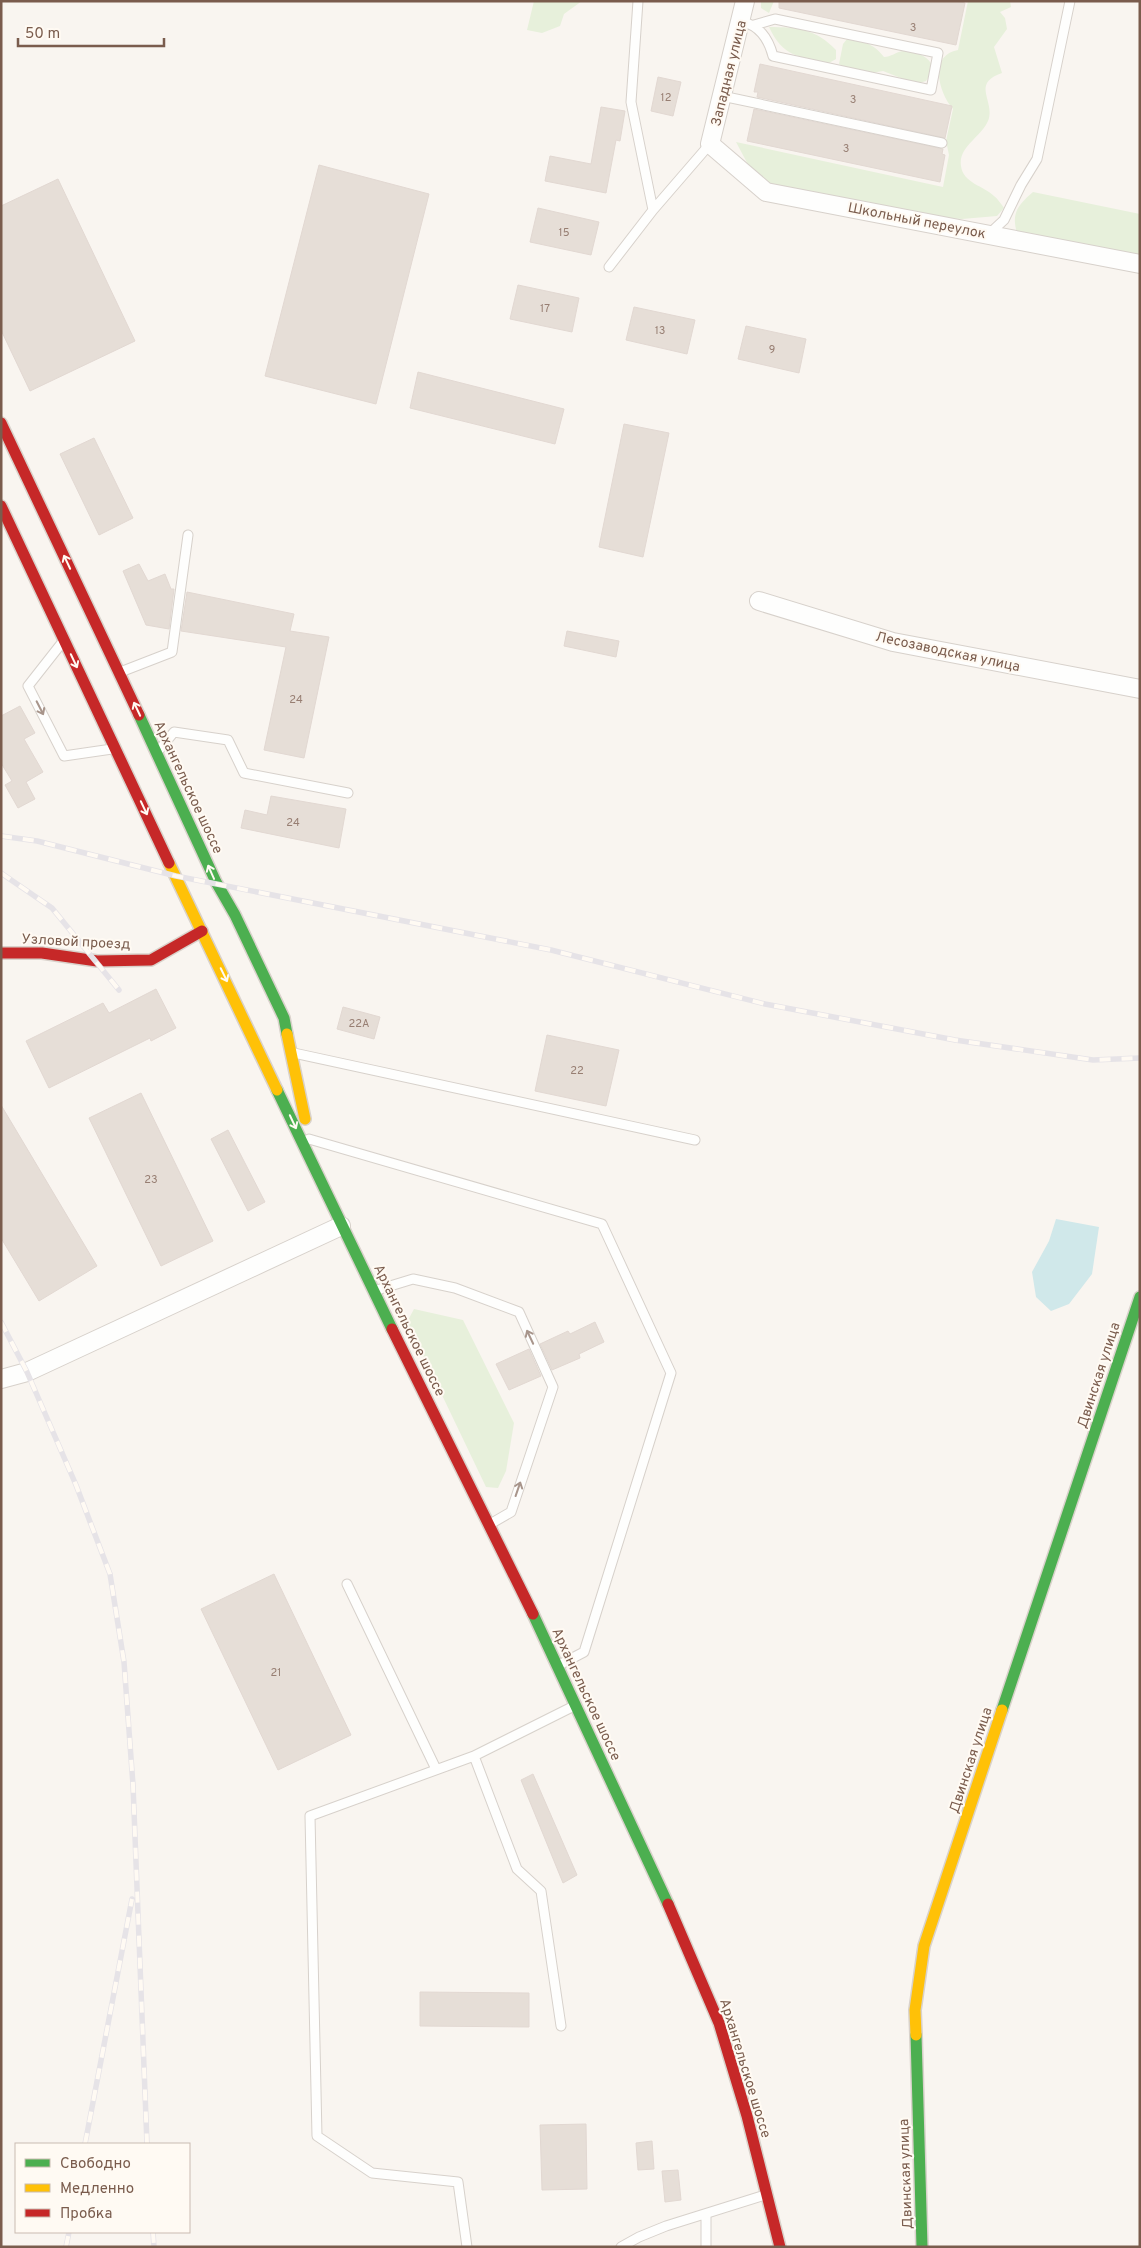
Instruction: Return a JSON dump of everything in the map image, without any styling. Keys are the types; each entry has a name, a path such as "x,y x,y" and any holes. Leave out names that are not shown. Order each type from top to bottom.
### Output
{"main road":[{"name":"Архангельское шоссе","path":"1,423 144,735 157,753 231,917 284,1018 289,1052 317,1174"},
{"name":"Архангельское шоссе","path":"1,506 69,638 206,929 266,1045 317,1174 341,1226 558,1666 686,1942 719,2022 768,2194 780,2247"},
{"name":"Узловой проезд","path":"1,953 42,953 97,961 151,960 206,929"},
{"path":"266,1045 288,1035"},
{"name":"Двинская улица","path":"922,2247 915,2010 924,1946 1140,1297"}],"street":[{"name":"Западная улица","path":"710,144 722,96 747,23 745,1"},
{"name":"Школьный переулок","path":"710,144 766,192 1140,264"},
{"name":"Лесозаводская улица","path":"760,601 893,642 1140,689"},
{"path":"1,1380 27,1372 341,1226"}],"lane":[{"path":"638,1 632,102 653,210"},
{"path":"988,234 1004,220 1021,185 1037,159 1070,1"},
{"path":"775,19 938,53 931,90 774,56 766,36 747,23 775,19"},
{"path":"722,96 942,143"},
{"path":"609,267 653,210 710,144"},
{"path":"123,671 172,652 188,535"},
{"path":"69,638 48,659 28,686 64,756 120,747"},
{"path":"157,753 174,732 228,740 244,773 348,793"},
{"path":"289,1052 695,1140"},
{"path":"309,1139 602,1224 672,1374 584,1652 558,1666"},
{"path":"374,1291 413,1279 455,1288 519,1312 553,1387 511,1512 489,1525"},
{"path":"347,1584 436,1769"},
{"path":"467,2247 458,2182 372,2173 317,2136 310,1816 474,1756 576,1705"},
{"path":"474,1756 517,1869 541,1891 561,2026"},
{"path":"621,2247 666,2226 768,2194"},
{"path":"706,2215 706,2247"}],"green space":[{"path":"534,1 582,1 564,14 560,26 542,33 527,30"},
{"path":"761,1 774,1 769,13 761,8"},
{"path":"968,1 1010,1 1011,7 1000,12 1005,18 1007,29 994,47 1002,73 987,82 986,94 990,114 988,121 966,148 961,159 961,166 966,176 974,184 990,193 1004,208 997,216 962,219 932,217 905,209 769,187 752,172 736,142 943,187 949,155 946,141 953,109 940,84 940,66 943,59 949,53 958,50"},
{"path":"769,27 797,29 813,33 836,50 836,59 829,63 793,54 780,44"},
{"path":"847,39 867,44 884,57 903,51 917,53 927,58 932,66 932,71 926,81 916,84 883,71 872,73 850,70 839,64 843,44"},
{"path":"1033,192 1140,214 1140,257 1017,233 1015,215 1023,201"},
{"path":"414,1309 463,1320 514,1423 506,1471 498,1488 486,1487 407,1322"}],"water":[{"path":"1056,1219 1099,1227 1092,1274 1069,1304 1051,1311 1036,1297 1032,1272 1049,1241"}],"building":[{"path":"779,1 956,1 965,3 956,45 779,8"},
{"path":"760,64 952,106 945,138 757,97 758,92 754,92"},
{"path":"658,77 681,82 673,116 651,111"},
{"path":"601,107 625,111 620,141 616,140 606,193 545,181 550,156 591,164"},
{"path":"754,109 943,149 942,154 945,155 940,182 747,141"},
{"path":"319,165 429,194 376,404 265,376"},
{"path":"58,179 135,341 30,391 1,330 1,206"},
{"path":"538,208 599,222 591,255 530,242"},
{"path":"518,285 579,298 572,332 510,319"},
{"path":"634,307 695,320 687,354 626,340"},
{"path":"746,326 806,339 799,373 738,359"},
{"path":"418,372 564,409 555,444 410,408"},
{"path":"624,424 669,433 643,557 599,547"},
{"path":"94,438 133,518 99,535 60,454"},
{"path":"139,564 148,581 165,574 171,589 174,589 169,629 146,625 123,571"},
{"path":"187,592 294,614 290,631 329,637 304,758 264,750 286,647 181,631"},
{"path":"567,631 619,641 616,657 564,646"},
{"path":"20,706 35,733 24,739 43,772 26,782 35,799 18,808 5,785 12,781 1,763 1,716"},
{"path":"271,796 346,809 339,848 241,828 245,810 267,815"},
{"path":"156,989 176,1028 151,1041 150,1038 49,1088 26,1041 103,1003 109,1013"},
{"path":"343,1007 380,1017 374,1039 337,1029"},
{"path":"547,1035 619,1050 606,1106 535,1091"},
{"path":"141,1093 213,1241 161,1266 89,1118"},
{"path":"1,1105 97,1266 39,1301 1,1238"},
{"path":"228,1130 265,1202 248,1211 211,1139"},
{"path":"595,1322 604,1342 579,1354 580,1358 552,1370 540,1344 568,1331 570,1334"},
{"path":"529,1349 541,1376 509,1390 496,1364"},
{"path":"274,1574 351,1735 278,1770 201,1609"},
{"path":"533,1774 577,1875 563,1883 521,1780"},
{"path":"420,1992 529,1993 529,2027 420,2026"},
{"path":"586,2124 587,2189 542,2190 540,2125"},
{"path":"652,2141 654,2169 638,2170 636,2143"},
{"path":"678,2170 681,2200 665,2202 662,2171"}],"railway":[{"path":"1,836 37,841 176,876 551,950 765,1004 955,1040 1093,1060 1140,1058"},
{"path":"1,873 52,908 119,990"},
{"path":"1,1322 27,1372 76,1485 110,1574 124,1662 133,1785 147,2143"},
{"path":"85,2143 132,1899"},
{"path":"66,2247 69,2233"},
{"path":"153,2233 154,2247"}],"traffic: fast":[{"path":"139,715 216,882 235,915 284,1018 287,1034"},
{"path":"277,1090 392,1329"},
{"path":"1002,1710 1140,1297"},
{"path":"533,1614 668,1904"},
{"path":"916,2035 922,2247"}],"traffic: slow":[{"path":"169,863 277,1090"},
{"path":"287,1034 305,1119"},
{"path":"916,2035 915,2010 924,1946 1002,1710"}],"traffic: jam":[{"path":"1,423 139,715"},
{"path":"1,506 169,863"},
{"path":"1,953 42,953 97,961 151,960 202,931"},
{"path":"392,1329 533,1614"},
{"path":"668,1904 719,2023 747,2116 780,2247"}]}
